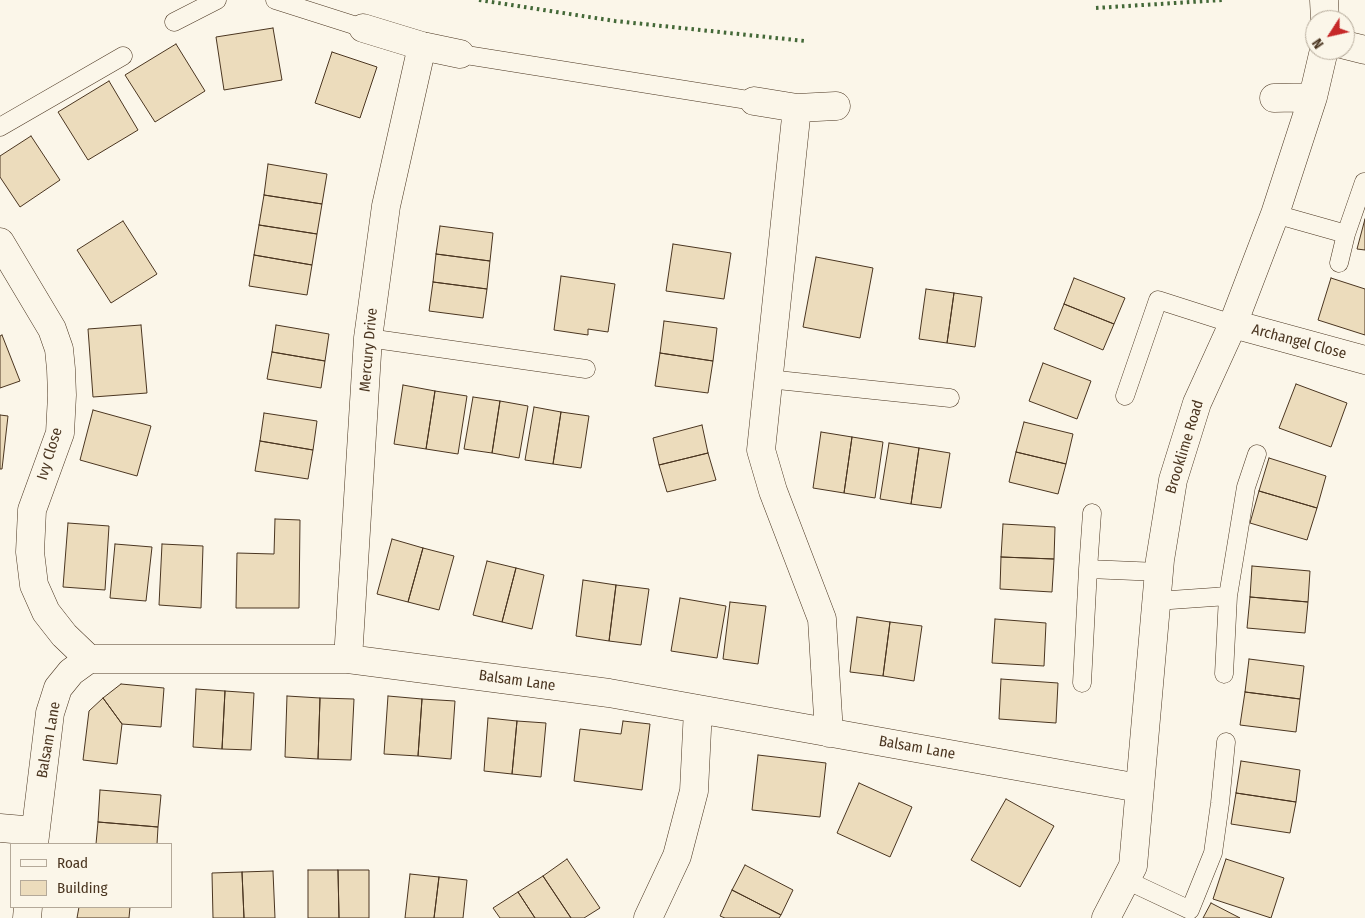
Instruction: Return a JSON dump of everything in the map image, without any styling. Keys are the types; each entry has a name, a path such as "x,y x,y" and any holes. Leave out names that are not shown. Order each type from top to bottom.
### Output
{"street":[{"path":"363,28 422,46 460,54"},
{"name":"Mercury Drive","path":"348,659 368,338 386,206 422,46"},
{"name":"Brooklime Road","path":"1106,918 1133,866 1159,572 1173,480 1197,403 1233,324 1275,214 1313,97 1322,60"},
{"path":"1274,98 1313,97"},
{"path":"754,101 797,108 836,106"},
{"path":"797,108 760,450 773,491 822,619 829,733"},
{"name":"Ivy Close","path":"0,242 52,329 59,349 61,369 60,434 32,510 30,552 34,585 46,612 64,635 89,659"},
{"name":"Archangel Close","path":"1233,324 1365,360"},
{"name":"Balsam Lane","path":"34,838 50,713 58,688 71,672 89,659 348,659 609,693 1139,788"},
{"path":"648,918 677,856 694,791 698,709"},
{"path":"0,828 34,838"}],"lane":[{"path":"174,22 217,0"},
{"path":"275,0 363,28"},
{"path":"460,54 754,101"},
{"path":"0,127 123,56"},
{"path":"1339,262 1346,234 1364,182"},
{"path":"1275,214 1346,234"},
{"path":"1125,396 1158,300 1233,324"},
{"path":"368,338 586,369"},
{"path":"768,379 950,398"},
{"path":"1224,674 1228,596 1246,487 1257,454"},
{"path":"1082,683 1092,512"},
{"path":"1088,569 1159,572"},
{"path":"1156,601 1228,596"},
{"path":"1126,880 1188,914 1213,853 1226,742"}],"building":[{"path":"273,28 282,80 224,90 216,37"},
{"path":"176,44 205,91 155,122 125,75"},
{"path":"332,52 377,67 360,118 315,103"},
{"path":"109,81 138,130 88,160 58,112"},
{"path":"31,136 60,180 20,207 0,177 0,156"},
{"path":"268,164 327,174 322,204 264,195"},
{"path":"264,195 322,204 317,234 259,225"},
{"path":"1365,219 1365,250 1357,249"},
{"path":"123,221 157,274 111,303 77,250"},
{"path":"259,225 317,234 312,265 254,255"},
{"path":"440,226 493,233 490,261 436,254"},
{"path":"673,244 731,253 724,299 666,291"},
{"path":"436,254 490,261 487,289 433,282"},
{"path":"254,255 312,265 307,295 249,286"},
{"path":"816,257 873,268 860,338 803,327"},
{"path":"561,276 615,284 608,332 588,329 588,335 554,330"},
{"path":"1074,278 1125,298 1114,324 1064,304"},
{"path":"1331,278 1365,289 1365,335 1318,320"},
{"path":"433,282 487,289 483,318 429,311"},
{"path":"926,289 954,293 947,343 919,339"},
{"path":"954,293 982,297 975,347 947,343"},
{"path":"1064,304 1114,324 1103,350 1054,329"},
{"path":"664,321 717,328 713,361 660,353"},
{"path":"141,325 147,393 93,397 88,329"},
{"path":"276,325 329,334 325,361 272,352"},
{"path":"2,335 20,381 0,388 0,336"},
{"path":"272,352 325,361 321,388 267,379"},
{"path":"660,353 713,361 708,393 655,386"},
{"path":"1043,363 1091,381 1077,419 1029,401"},
{"path":"1296,384 1347,403 1331,447 1279,428"},
{"path":"403,385 435,391 426,449 394,444"},
{"path":"435,391 467,396 458,454 426,449"},
{"path":"473,397 500,401 492,453 464,449"},
{"path":"500,401 528,406 519,458 492,453"},
{"path":"534,407 561,412 553,464 525,460"},
{"path":"93,410 151,426 137,476 80,460"},
{"path":"561,412 589,416 581,468 553,464"},
{"path":"264,413 317,421 313,450 260,441"},
{"path":"0,415 8,416 2,469 0,469"},
{"path":"1024,422 1073,434 1066,464 1016,452"},
{"path":"702,425 708,453 659,465 653,438"},
{"path":"821,432 852,437 844,493 813,488"},
{"path":"852,437 883,442 875,498 844,493"},
{"path":"260,441 313,450 308,479 255,471"},
{"path":"889,443 919,448 911,504 880,499"},
{"path":"919,448 950,453 941,508 911,504"},
{"path":"1016,452 1066,464 1058,494 1009,482"},
{"path":"708,453 716,480 667,492 659,465"},
{"path":"1269,458 1326,476 1317,508 1259,491"},
{"path":"1259,491 1317,508 1307,540 1250,523"},
{"path":"275,519 300,520 299,608 236,608 237,553 274,554"},
{"path":"68,523 109,526 105,590 63,587"},
{"path":"1003,524 1055,527 1054,559 1001,557"},
{"path":"392,539 423,548 408,602 377,594"},
{"path":"115,544 152,547 146,601 110,598"},
{"path":"162,544 203,546 201,608 159,605"},
{"path":"423,548 454,556 439,610 408,602"},
{"path":"1001,557 1054,559 1052,592 1000,589"},
{"path":"487,561 516,568 502,622 473,615"},
{"path":"1252,566 1310,571 1308,602 1250,597"},
{"path":"516,568 544,575 532,629 502,622"},
{"path":"583,580 616,585 609,641 576,636"},
{"path":"616,585 649,589 641,645 609,641"},
{"path":"1250,597 1308,602 1305,633 1247,628"},
{"path":"680,598 726,606 717,658 671,651"},
{"path":"730,602 766,606 758,664 723,659"},
{"path":"857,617 890,622 883,676 850,672"},
{"path":"995,619 1046,623 1044,666 992,663"},
{"path":"890,622 922,626 914,681 883,676"},
{"path":"1249,659 1304,666 1300,699 1245,692"},
{"path":"1001,679 1058,683 1056,723 999,719"},
{"path":"121,684 164,688 161,727 122,724 103,698"},
{"path":"196,689 225,691 222,749 193,747"},
{"path":"225,691 254,693 251,750 222,749"},
{"path":"1245,692 1300,699 1296,732 1240,725"},
{"path":"287,696 320,698 318,759 285,757"},
{"path":"388,696 422,699 418,756 384,754"},
{"path":"103,698 122,724 117,764 83,760 89,711"},
{"path":"320,698 354,699 351,760 318,759"},
{"path":"422,699 455,701 451,759 418,756"},
{"path":"488,718 517,721 512,774 484,771"},
{"path":"517,721 546,723 541,777 512,774"},
{"path":"623,721 650,724 642,790 574,781 580,729 621,734"},
{"path":"758,755 826,763 820,817 752,810"},
{"path":"1241,761 1300,770 1296,802 1236,793"},
{"path":"859,783 912,807 890,857 837,833"},
{"path":"100,790 161,795 158,827 98,822"},
{"path":"1236,793 1296,802 1290,833 1231,824"},
{"path":"1006,799 1054,826 1020,887 971,860"},
{"path":"98,822 158,827 157,843 96,843"},
{"path":"567,859 600,908 584,918 571,918 543,876"},
{"path":"1226,859 1284,878 1271,918 1213,899"},
{"path":"745,865 793,890 781,915 732,890"},
{"path":"308,870 338,870 339,918 308,918"},
{"path":"338,870 369,870 369,918 339,918"},
{"path":"273,871 275,918 244,918 242,872"},
{"path":"242,872 244,918 213,918 212,873"},
{"path":"410,874 439,877 434,918 405,918"},
{"path":"543,876 571,918 535,918 518,892"},
{"path":"439,877 467,880 463,918 434,918"},
{"path":"732,890 781,915 779,918 725,918 720,916"},
{"path":"518,892 535,918 500,918 493,908"},
{"path":"1211,903 1240,918 1203,918"},
{"path":"79,908 130,908 129,918 77,918"}],"hedge":[{"path":"479,0 615,21 805,41"},
{"path":"1096,8 1222,0"}]}
